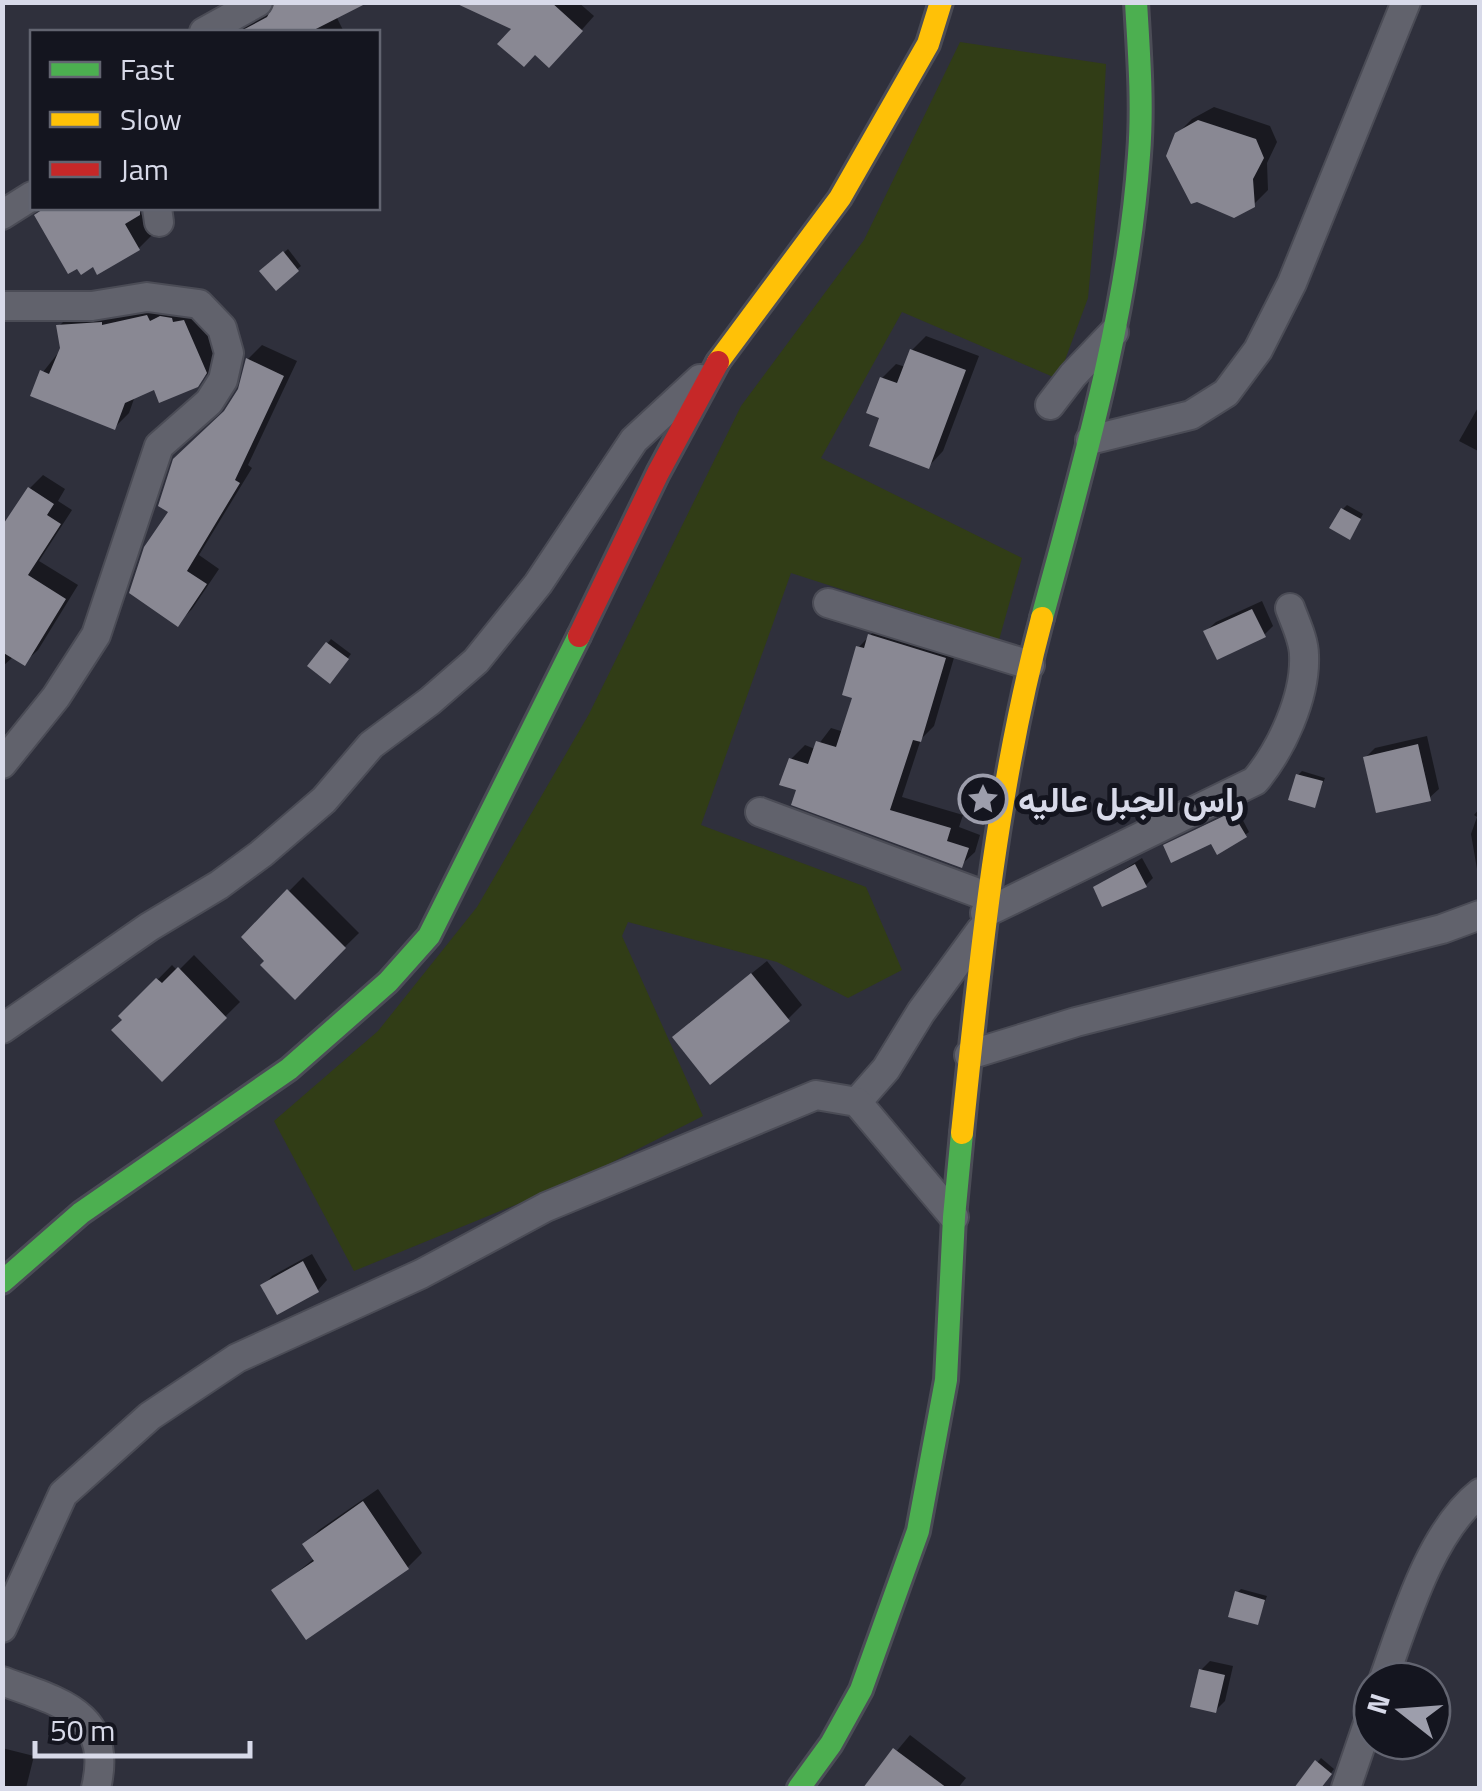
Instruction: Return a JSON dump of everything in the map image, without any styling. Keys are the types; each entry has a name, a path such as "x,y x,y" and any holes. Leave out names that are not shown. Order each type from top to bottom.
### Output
{"street":[{"path":"208,30 258,2"},
{"path":"2,1282 81,1212 289,1068 388,982 428,936 464,873 658,472 715,367 840,198 928,44 941,2"},
{"path":"799,1788 831,1744 861,1690 918,1531 946,1380 954,1216 986,912 1006,773 1114,331 1139,156 1141,82 1136,2"},
{"path":"1090,440 1191,415 1226,393 1258,350 1292,283 1406,2"},
{"path":"2,214 30,197"},
{"path":"2,306 92,306 148,297 200,304 222,328 229,352 223,380 209,402 158,446 96,635 56,697 2,764"},
{"path":"1050,405 1114,331"},
{"path":"2,1029 262,854 324,800 371,745 430,702 476,661 538,584 634,440 715,367"},
{"path":"828,603 1030,665"},
{"path":"857,1102 886,1069 986,912 1255,781 1274,759 1298,691 1304,654 1290,608"},
{"path":"760,812 986,912"},
{"path":"970,1055 1076,1022 1480,916"},
{"path":"2,1628 62,1494 150,1416 238,1358 420,1274 546,1208 816,1095 857,1102 954,1216"},
{"path":"1391,1661 1432,1558 1462,1508 1480,1493"},
{"path":"2,1681 71,1706 94,1734 102,1764 96,1788"},
{"path":"1346,1788 1355,1761"}],"green space":[{"path":"960,42 1106,64 1088,298 1058,379 902,312 821,458 1022,558 999,640 791,573 701,825 866,887 902,970 848,998 777,962 628,922 622,936 703,1116 581,1178 354,1271 274,1121 378,1031 477,907 589,714 741,406 864,240"}],"building":[{"path":"275,2 369,2 314,30 243,30 267,17"},
{"path":"453,2 551,2 583,31 549,68 535,55 524,67 497,44 511,29"},
{"path":"1198,120 1256,139 1264,158 1253,179 1255,207 1234,218 1197,202 1191,204 1166,156 1175,133"},
{"path":"42,210 140,210 140,215 125,224 140,250 97,275 93,267 81,275 77,269 68,274 34,215"},
{"path":"283,251 299,271 276,291 259,271"},
{"path":"147,315 150,321 160,316 172,318 173,322 184,320 207,373 198,387 159,403 154,390 125,403 115,430 30,396 40,370 49,374 60,348 56,325 102,325"},
{"path":"910,349 966,370 929,469 869,446 879,418 866,413 880,377 897,383"},
{"path":"246,358 284,376 235,480 240,483 187,571 207,584 178,627 129,593 144,547 168,512 158,506 173,459 224,411 238,389"},
{"path":"28,487 54,504 47,515 61,524 28,575 66,599 25,666 2,652 2,526"},
{"path":"1341,508 1361,519 1350,540 1329,528"},
{"path":"1252,609 1266,637 1217,660 1203,631"},
{"path":"868,634 946,658 921,742 913,740 890,810 951,828 947,841 969,848 962,868 791,805 796,790 779,785 789,758 808,764 816,741 836,747 852,698 842,695 856,646 864,648"},
{"path":"326,642 349,659 330,684 307,666"},
{"path":"1418,744 1431,801 1376,813 1363,757"},
{"path":"1296,774 1323,781 1315,808 1288,800"},
{"path":"1232,812 1247,837 1217,855 1211,844 1171,863 1163,845"},
{"path":"1135,864 1147,887 1102,907 1093,887"},
{"path":"287,889 346,948 295,1000 260,965 264,961 241,937"},
{"path":"178,967 227,1018 162,1082 111,1030 122,1020 118,1016 156,978 162,983"},
{"path":"751,973 790,1021 710,1085 672,1037"},
{"path":"303,1261 319,1292 277,1315 260,1285"},
{"path":"363,1501 409,1569 306,1640 271,1590 314,1561 302,1544"},
{"path":"1235,1591 1265,1600 1258,1625 1228,1617"},
{"path":"1199,1669 1225,1675 1216,1713 1190,1707"},
{"path":"893,1748 947,1788 863,1788"},
{"path":"1315,1760 1332,1774 1321,1788 1294,1788"}],"traffic: fast":[{"path":"1042,618 1102,389 1125,273 1140,136 1136,2"},
{"path":"2,1282 81,1213 289,1069 388,982 429,936 579,636"},
{"path":"799,1788 831,1744 861,1690 918,1531 946,1380 962,1133"}],"traffic: slow":[{"path":"718,362 840,198 928,44 941,2"},
{"path":"962,1133 983,938 1002,809 1042,618"}],"traffic: jam":[{"path":"579,636 658,473 718,362"}],"place":[{"name":"راس الجبل عاليه","path":"983,799"}]}
